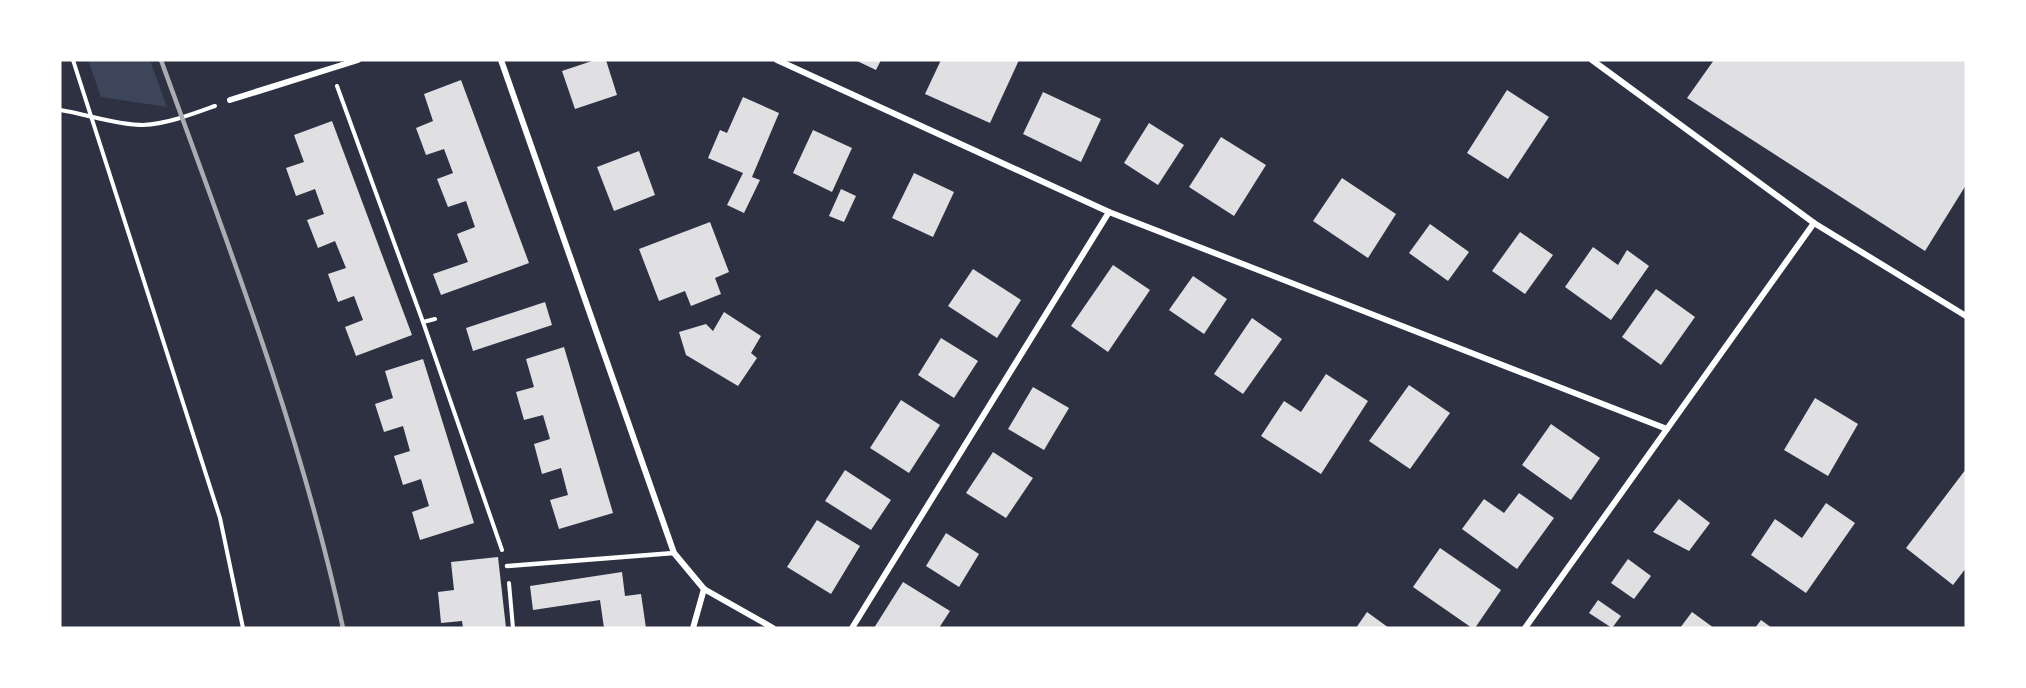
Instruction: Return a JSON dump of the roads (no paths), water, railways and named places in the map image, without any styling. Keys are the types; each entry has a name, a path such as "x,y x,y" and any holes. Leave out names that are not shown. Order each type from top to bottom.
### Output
{"street":[{"path":"230,100 358,60"},
{"path":"501,60 674,553 704,589 773,628"},
{"path":"777,60 1109,212 1667,429"},
{"path":"1592,60 1814,223 1966,316"},
{"path":"852,628 1109,212"},
{"path":"1525,628 1814,223"},
{"path":"693,628 704,589"}],"lane":[{"path":"507,566 674,553"}],"railway":[{"path":"161,60 237,270 285,412 326,555 343,628"}]}
